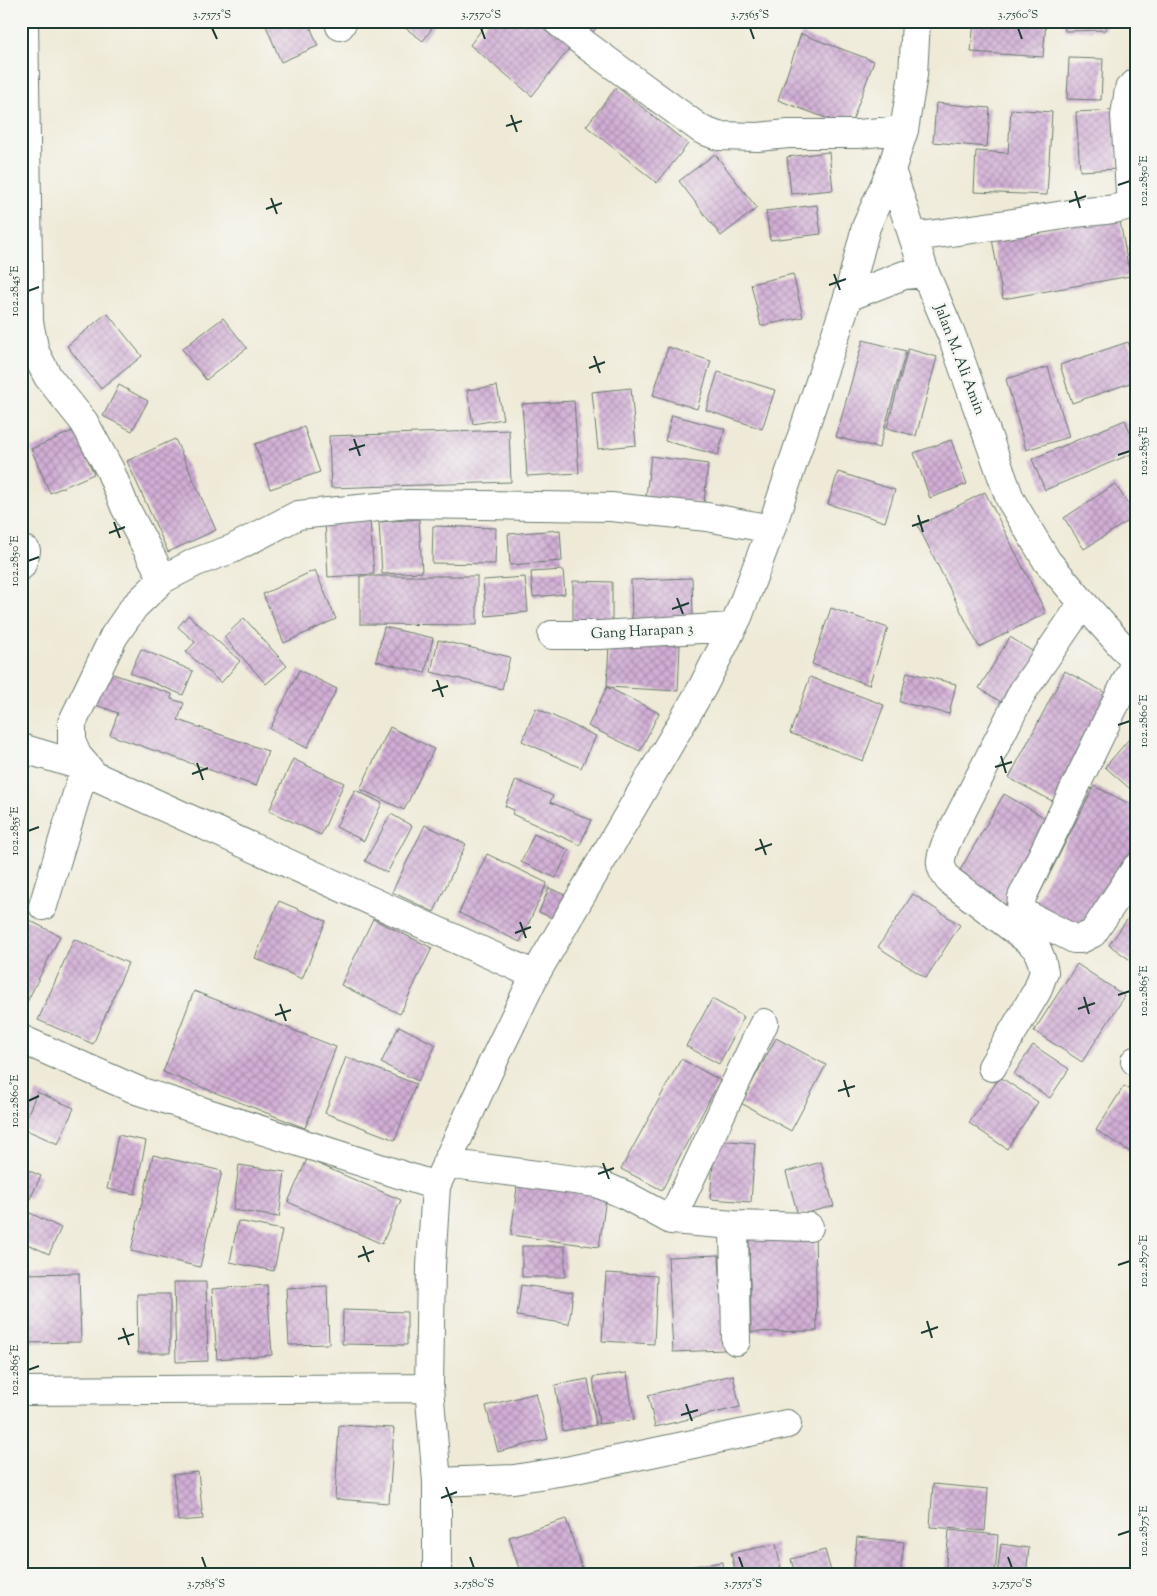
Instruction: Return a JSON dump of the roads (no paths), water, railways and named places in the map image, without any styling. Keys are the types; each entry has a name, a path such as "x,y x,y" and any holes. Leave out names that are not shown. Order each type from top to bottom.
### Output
{"street":[{"path":"24,21 29,322 35,352 48,377 84,422 110,470 125,507 163,579"},
{"path":"557,21 586,45 702,130 718,136 758,137 797,134 858,134 904,130"},
{"path":"437,1575 437,1482 430,1388 431,1266 441,1174 535,976 688,712 738,617 771,529 848,297 866,227 891,170 904,130 913,75 916,21"},
{"path":"913,237 1023,223 1079,213 1117,210 1134,203 1130,191 1125,116 1129,89 1136,83"},
{"name":"Jalan M. Ali Amin","path":"891,170 924,273 952,336 1010,499 1047,561 1136,661"},
{"path":"848,297 904,275 924,273"},
{"path":"535,976 95,776 77,755 72,743 72,723 114,636 134,607 163,579 196,562 232,549 298,515 409,504 611,507 707,517 771,529"},
{"path":"992,1067 1037,990 1044,972 1042,962 1037,949 1030,942 948,880 940,866 940,859 946,843 1023,691 1083,603"},
{"name":"Gang Harapan 3","path":"552,635 600,635 733,627"},
{"path":"1136,661 1022,897 1022,907 1024,912 1044,924 1074,939 1081,939 1093,933 1136,868"},
{"path":"21,748 85,766"},
{"path":"43,906 85,766"},
{"path":"671,1220 764,1022"},
{"path":"21,1039 139,1091 441,1174 597,1183 625,1195 671,1220 809,1228"},
{"path":"734,1225 736,1341"},
{"path":"21,1391 430,1388"},
{"path":"437,1482 514,1479 561,1472 787,1424"}]}
